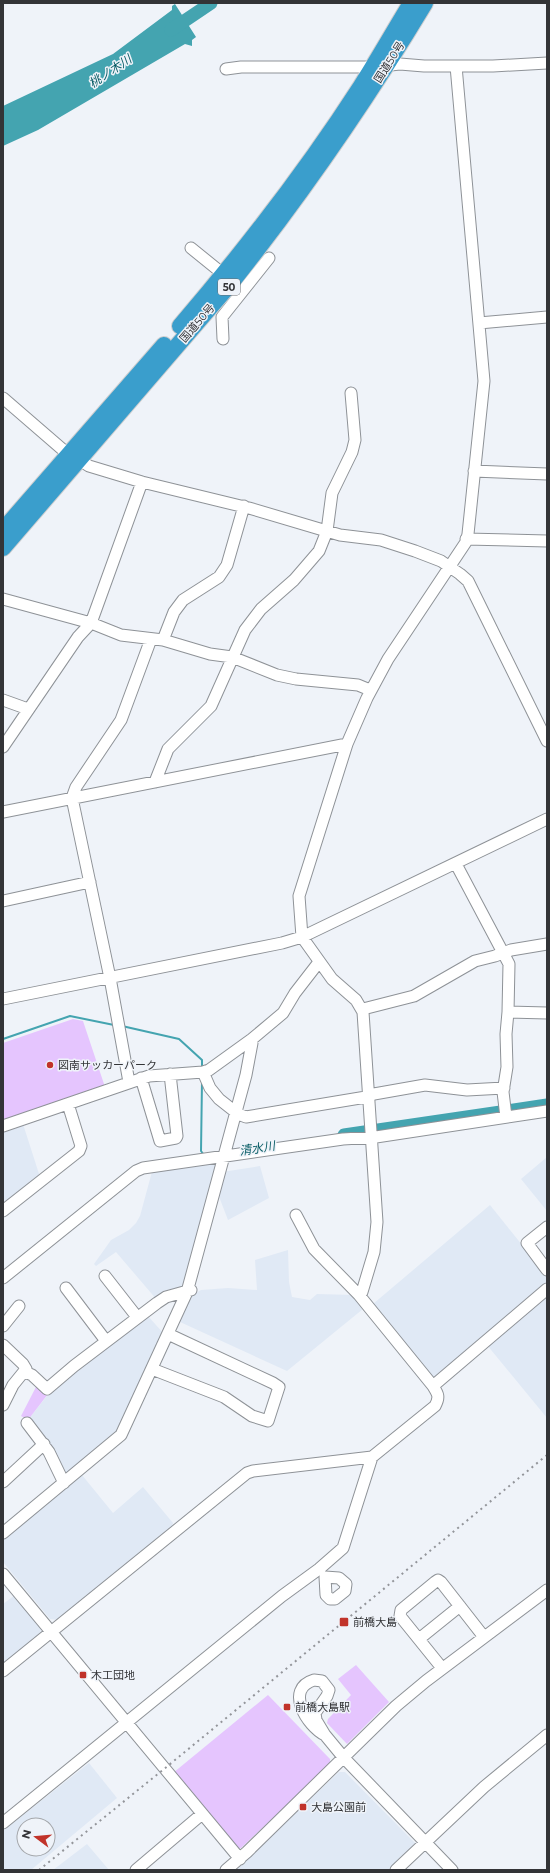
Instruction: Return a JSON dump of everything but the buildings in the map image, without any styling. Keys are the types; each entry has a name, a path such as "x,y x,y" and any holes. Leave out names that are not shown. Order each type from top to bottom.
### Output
{"highway":[{"name":"国道50号","path":"233,282 279,202 321,145 372,67 411,3"},
{"name":"国道50号","path":"3,530 74,458 233,282 326,158 388,65 425,3"},
{"name":"国道50号","path":"3,548 74,458"}],"street":[{"path":"226,69 241,67 372,67 388,65 456,66 547,63"},
{"path":"359,1296 362,1292 372,1263 377,1230 372,1133 362,1010 356,1000 335,981 319,962 302,938 299,896 347,744 370,690 388,659 466,539 484,382 456,66"},
{"path":"191,248 233,282"},
{"path":"223,340 222,317 233,282 269,258"},
{"path":"479,323 547,317"},
{"path":"155,782 168,749 211,706 245,630 261,609 294,580 319,551 327,531 332,493 352,452 355,440 351,393"},
{"path":"3,398 74,458 89,466 142,482 244,506 340,535 381,540 415,550 449,567 468,581 547,741"},
{"path":"474,471 547,474"},
{"path":"3,747 78,637 91,623 142,482"},
{"path":"163,640 174,612 183,600 219,577 227,565 244,506"},
{"path":"466,539 547,541"},
{"path":"3,599 91,623 121,635 163,640 210,654 232,657 277,675 296,679 358,685 370,690"},
{"path":"129,1082 110,978 72,798 76,787 121,720 151,639"},
{"path":"3,700 28,709"},
{"path":"3,812 347,744"},
{"path":"3,999 302,938 547,820"},
{"path":"456,864 508,964 508,1012 506,1034 507,1067 504,1088 506,1113"},
{"path":"3,901 90,882"},
{"path":"362,1010 387,1002 414,996 475,961 503,953 547,944"},
{"path":"3,1126 141,1078 155,1075 203,1072 219,1063 252,1039 283,1013 295,993 319,962"},
{"path":"508,1012 547,1013"},
{"path":"3,1533 119,1438 189,1291 249,1059 252,1039"},
{"path":"203,1072 214,1093 224,1103 236,1110 241,1116 252,1117 425,1085 467,1090 504,1088"},
{"path":"141,1078 160,1141 176,1138 178,1136 170,1074"},
{"path":"3,1211 79,1151 80,1146 68,1104"},
{"path":"3,1278 136,1171 143,1168 224,1154 336,1140 372,1133 506,1113 547,1111"},
{"path":"3,1671 247,1473 253,1471 372,1457 435,1406 439,1400 438,1394 432,1386 359,1296 314,1249 296,1215"},
{"path":"547,1226 527,1243 547,1270"},
{"path":"105,1276 137,1317"},
{"path":"66,1288 106,1342"},
{"path":"432,1386 547,1289"},
{"path":"24,1372 32,1376 47,1389 137,1317 166,1297 189,1291"},
{"path":"3,1326 19,1306"},
{"path":"152,1368 224,1397 252,1416 268,1422 279,1387 274,1382 168,1334"},
{"path":"3,1345 23,1364 26,1369 13,1385 3,1405"},
{"path":"27,1423 44,1444 64,1483"},
{"path":"3,1482 44,1444"},
{"path":"3,1823 282,1596 322,1573 343,1548 372,1457"},
{"path":"3,1574 240,1859"},
{"path":"442,1668 400,1617 400,1611 434,1582 438,1580 441,1582 484,1637"},
{"path":"226,1870 240,1859 396,1706 442,1668 547,1590"},
{"path":"419,1639 460,1606"},
{"path":"325,1735 319,1732 306,1719 300,1703 300,1695 303,1688 308,1682 314,1680 322,1681 328,1690 327,1696 315,1713 316,1720 325,1735 344,1758 452,1870"},
{"path":"396,1870 427,1843 484,1787 547,1735"},
{"path":"136,1870 202,1814"}],"shaded area":[{"name":"図南サッカーパーク","path":"73,1019 83,1021 105,1087 3,1121 3,1043"},
{"path":"23,1124 40,1177 3,1207 3,1131"},
{"path":"547,1157 547,1211 521,1179"},
{"path":"219,1159 184,1286 157,1300 116,1252 96,1266 94,1264 111,1240 129,1230 136,1223 140,1216 153,1168"},
{"path":"260,1166 269,1198 228,1220 218,1194 222,1172"},
{"path":"490,1205 547,1276 547,1286 436,1379 432,1379 373,1304"},
{"path":"288,1250 289,1282 292,1297 310,1300 317,1294 354,1295 363,1309 287,1371 180,1322 192,1295 201,1290 228,1288 257,1290 255,1260"},
{"path":"547,1294 547,1418 487,1345"},
{"path":"147,1315 165,1335 120,1433 68,1476 64,1474 28,1420 54,1387"},
{"path":"37,1385 48,1394 28,1420 21,1416"},
{"path":"82,1475 113,1513 143,1487 173,1523 172,1526 59,1620 50,1619 3,1562 3,1540"},
{"path":"15,1595 41,1628 40,1635 3,1666 3,1604"},
{"path":"356,1665 389,1702 347,1744 327,1723 328,1719 351,1695 338,1679"},
{"path":"268,1695 330,1759 330,1764 241,1848 237,1848 173,1773"},
{"path":"89,1763 117,1798 56,1849 56,1817 21,1817"},
{"path":"339,1772 345,1772 416,1844 391,1870 236,1870"},
{"path":"16,1821 16,1857 47,1857 31,1870 3,1870 3,1831"},
{"path":"87,1844 109,1870 53,1870"}],"water":[{"path":"175,4 196,37 192,40 192,46 185,44 38,130 3,146 3,106 113,54 172,10 172,6"}],"waterway":[{"name":"桃ノ木川","path":"171,30 211,3"},
{"path":"3,1039 70,1016 114,1025"},
{"path":"122,1026 179,1039 202,1060 202,1068"},
{"path":"202,1081 201,1151 204,1155"},
{"name":"清水川","path":"344,1135 547,1105"}],"railway":[{"path":"39,1870 547,1455"}],"place":[{"name":"図南サッカーパーク","path":"50,1065"},
{"name":"前橋大島","path":"344,1622"},
{"name":"木工団地","path":"83,1675"},
{"name":"前橋大島駅","path":"287,1707"},
{"name":"大島公園前","path":"303,1807"}]}
